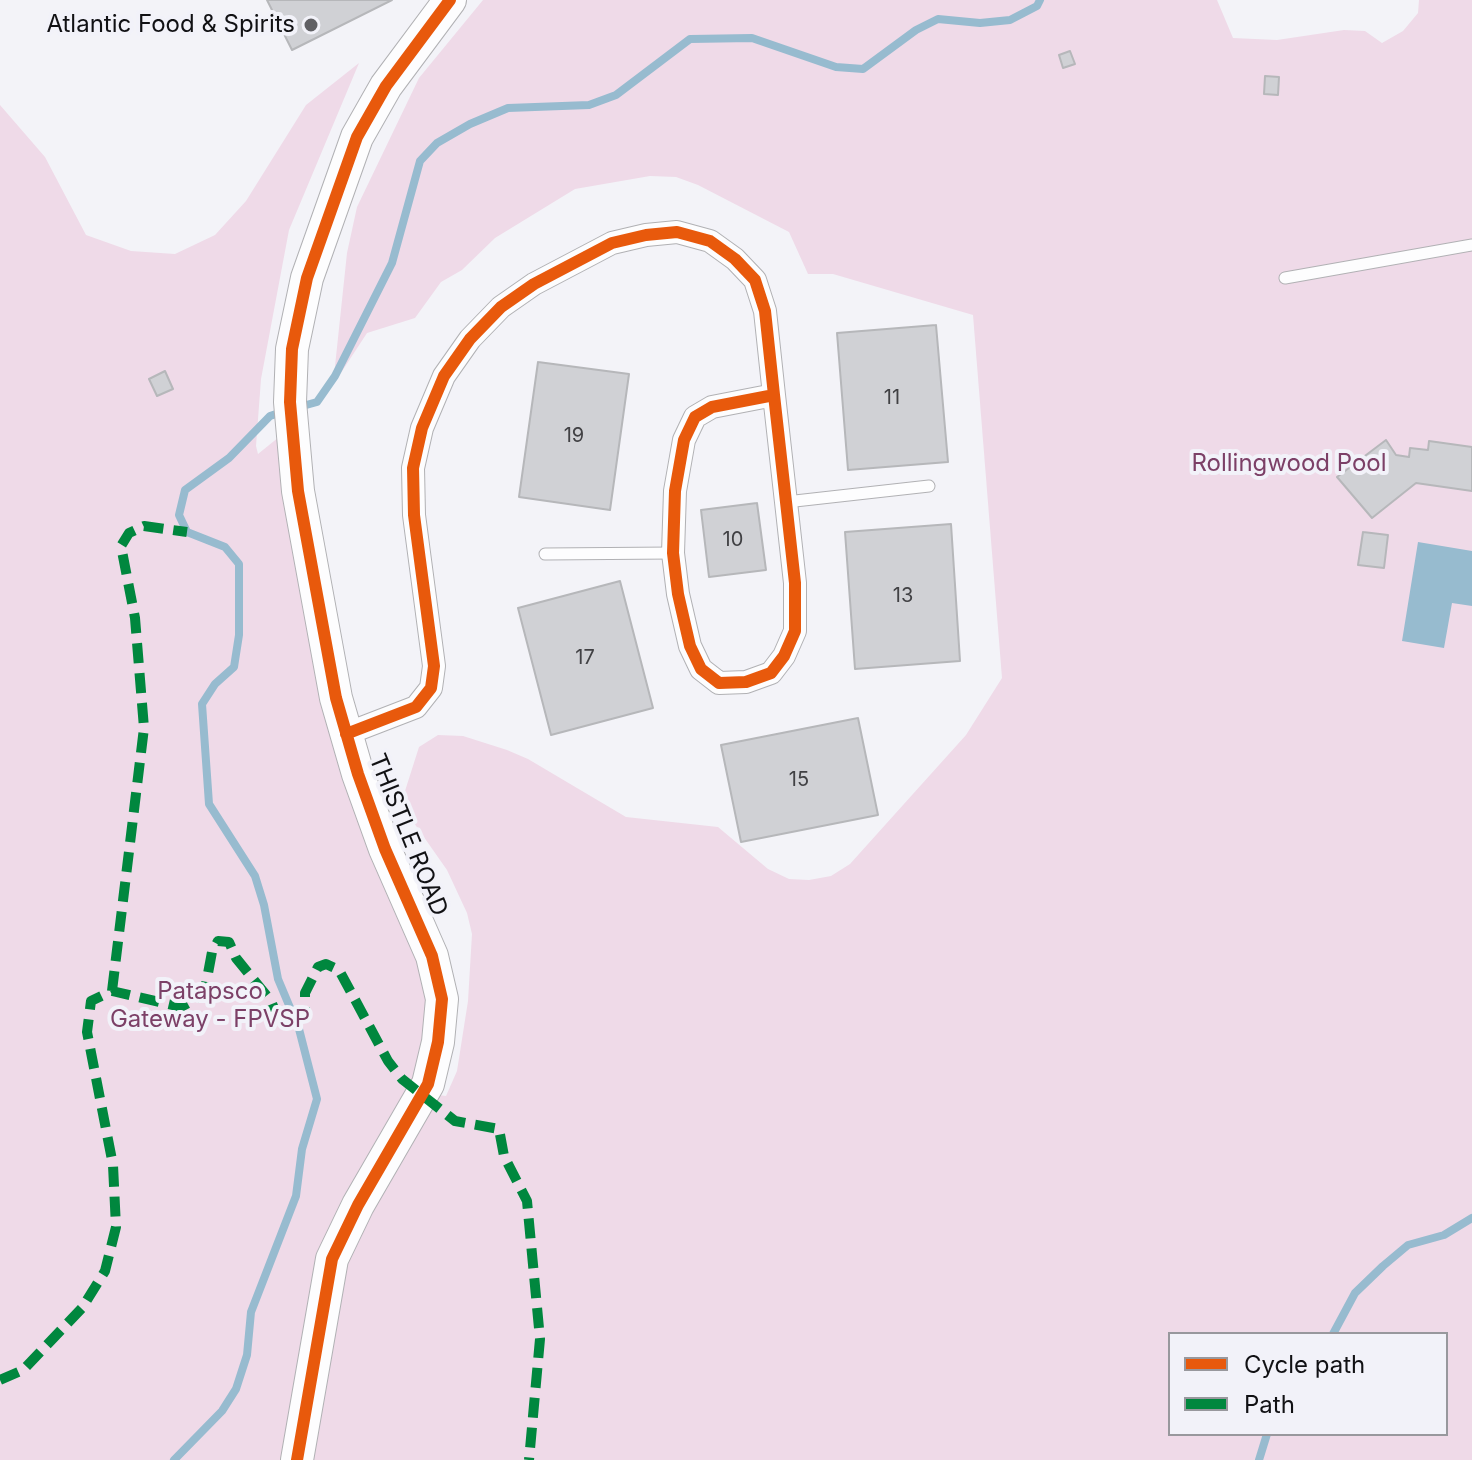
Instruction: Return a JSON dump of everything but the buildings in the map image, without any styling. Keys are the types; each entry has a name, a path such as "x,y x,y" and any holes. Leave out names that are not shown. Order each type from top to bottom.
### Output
{"street":[{"name":"THISTLE ROAD","path":"297,1460 332,1259 358,1205 428,1084 438,1042 442,999 432,956 385,849 346,734 308,555 291,413 292,349 304,291 357,137 386,86 450,0"},
{"path":"346,734 416,707 431,688 434,666 414,515 413,468 422,428 444,376 470,339 501,307 534,284 612,243 677,232 710,241 735,259 755,280 765,311 795,583 795,631 784,656 771,673 746,682 719,683 701,669 690,646 673,553 675,491 684,440 695,417 712,407 774,395"}],"lane":[{"path":"1285,278 1472,245"},
{"path":"786,502 929,486"},
{"path":"545,554 673,553"}],"green space":[{"path":"483,0 1217,0 1233,38 1277,40 1344,30 1365,31 1382,43 1403,31 1418,13 1419,0 1472,0 1472,1460 0,1460 0,105 45,157 86,235 131,251 175,254 215,235 246,201 306,105 359,63 289,230 261,379 256,446 258,454 279,437 303,610 323,698 416,959 427,1001 427,1044 409,1091 446,1096 457,1071 468,1001 472,934 467,913 447,870 407,813 405,791 419,747 438,735 463,736 507,750 528,759 626,817 718,827 768,869 789,879 809,880 831,876 850,864 966,735 1002,678 973,315 833,274 808,274 789,232 698,185 676,177 650,176 575,189 495,238 462,270 441,282 415,318 367,333 333,385 347,253 357,207 419,78"}],"water":[{"path":"1418,542 1472,551 1472,606 1452,603 1444,648 1402,641"}],"waterway":[{"path":"299,407 317,402 335,376 392,263 420,161 437,143 470,124 508,108 589,105 616,95 690,39 752,38 836,67 863,69 916,30 938,19 980,23 1010,20 1037,6 1040,0"},
{"path":"174,1460 222,1411 236,1389 247,1355 251,1312 296,1196 302,1149 317,1099 299,1029 278,979 264,905 255,876 209,804 202,704 215,684 234,667 239,635 239,564 225,547 187,532 179,515 185,490 229,458 270,416 282,412"},
{"path":"1334,1332 1355,1293 1408,1245 1444,1235 1472,1218"},
{"path":"1259,1460 1266,1436"}],"marked path":[{"path":"112,991 144,728 135,618 121,546 129,533 144,526 187,532"},
{"path":"0,1380 23,1370 82,1308 105,1271 116,1227 113,1165 87,1032 91,1001 112,991 181,1007 199,997 206,984 212,952 218,941 229,942 236,958 271,1001 277,1016 290,1021 296,1021 305,1009 305,993 318,967 326,964 339,970 388,1061 402,1079 455,1121 499,1129 504,1156 527,1201 540,1339 529,1460"}],"cycle path":[{"path":"297,1460 332,1259 358,1205 428,1084 438,1042 442,999 432,956 385,849 358,774 336,698 298,491 290,402 292,349 307,278 357,137 386,86 450,0"},
{"path":"346,734 416,707 431,688 434,666 414,515 413,468 422,428 444,376 470,339 501,307 534,284 612,243 646,235 677,232 710,241 735,259 755,280 765,311 795,583 795,631 784,656 771,673 746,682 719,683 701,669 690,646 678,594 673,553 675,491 684,440 695,417 712,407 774,395"}],"place":[{"name":"Atlantic Food & Spirits","path":"311,25"}],"park label":[{"name":"Rollingwood Pool","path":"1289,464"},
{"name":"Patapsco Gateway - FPVSP","path":"210,1006"}]}
